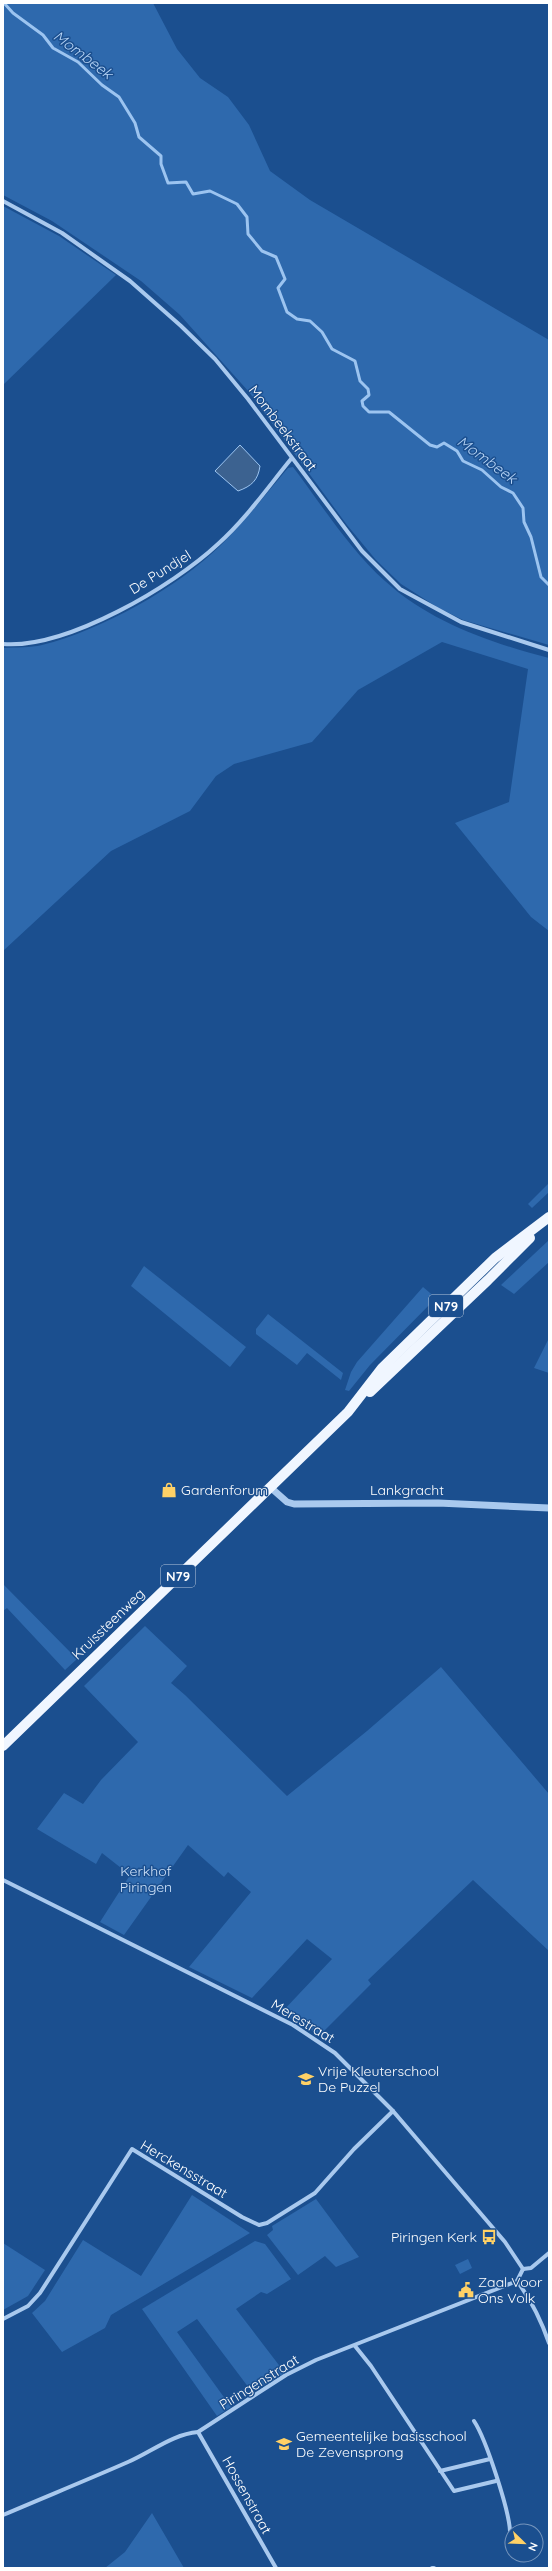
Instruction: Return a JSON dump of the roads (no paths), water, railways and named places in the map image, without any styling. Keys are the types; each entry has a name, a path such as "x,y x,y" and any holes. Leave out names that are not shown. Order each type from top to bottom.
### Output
{"main road":[{"name":"Kruissteenweg","path":"3,1746 353,1406 483,1285 549,1217"}],"street":[{"name":"Mombeekstraat","path":"3,201 62,233 124,276 181,326 215,360 248,399 291,459 362,551 400,589 461,622 549,650"},
{"name":"De Pundjel","path":"3,644 29,643 63,636 128,605 192,566 219,543 291,459"},
{"name":"Lankgracht","path":"270,1487 287,1502 294,1504 438,1503 549,1508"},
{"name":"Merestraat","path":"3,1880 293,2025 335,2053 393,2111 505,2242 523,2269"},
{"name":"Herckensstraat","path":"3,2319 28,2306 40,2293 132,2148 242,2217 259,2224 267,2223 314,2193 354,2149 393,2111"},
{"path":"549,2253 532,2268 523,2269 517,2281 539,2316 549,2343"},
{"name":"Piringenstraat","path":"3,2515 130,2461 163,2444 190,2433 198,2432 291,2373 337,2351 355,2346 517,2281"},
{"path":"355,2346 371,2366 454,2491 496,2480"},
{"path":"474,2421 480,2430 509,2523"},
{"name":"Hossenstraat","path":"198,2432 276,2568"},
{"path":"440,2471 490,2459"}],"waterway":[{"name":"Mombeek","path":"4,3 13,13 43,35 53,48 78,62 102,85 119,97 135,123 139,137 161,156 161,164 168,183 186,182 193,194 210,191 237,204 247,217 248,234 262,251 276,257 285,279 278,288 287,312 297,319 310,321 322,332 332,349 355,361 360,381 368,389 369,395 362,401 363,406 369,412 389,412 430,445 437,447 444,443 457,451 463,461 482,470 501,487 513,493 523,508 524,522 531,537 541,577 549,585"}],"place":[{"name":"Gardenforum","path":"169,1490"},
{"name":"Vrije Kleuterschool De Puzzel","path":"306,2079"},
{"name":"Piringen Kerk","path":"489,2237"},
{"name":"Zaal Voor Ons Volk","path":"466,2290"},
{"name":"Gemeentelijke basisschool De Zevensprong","path":"284,2444"}],"park label":[{"name":"Kerkhof Piringen","path":"146,1880"}]}
